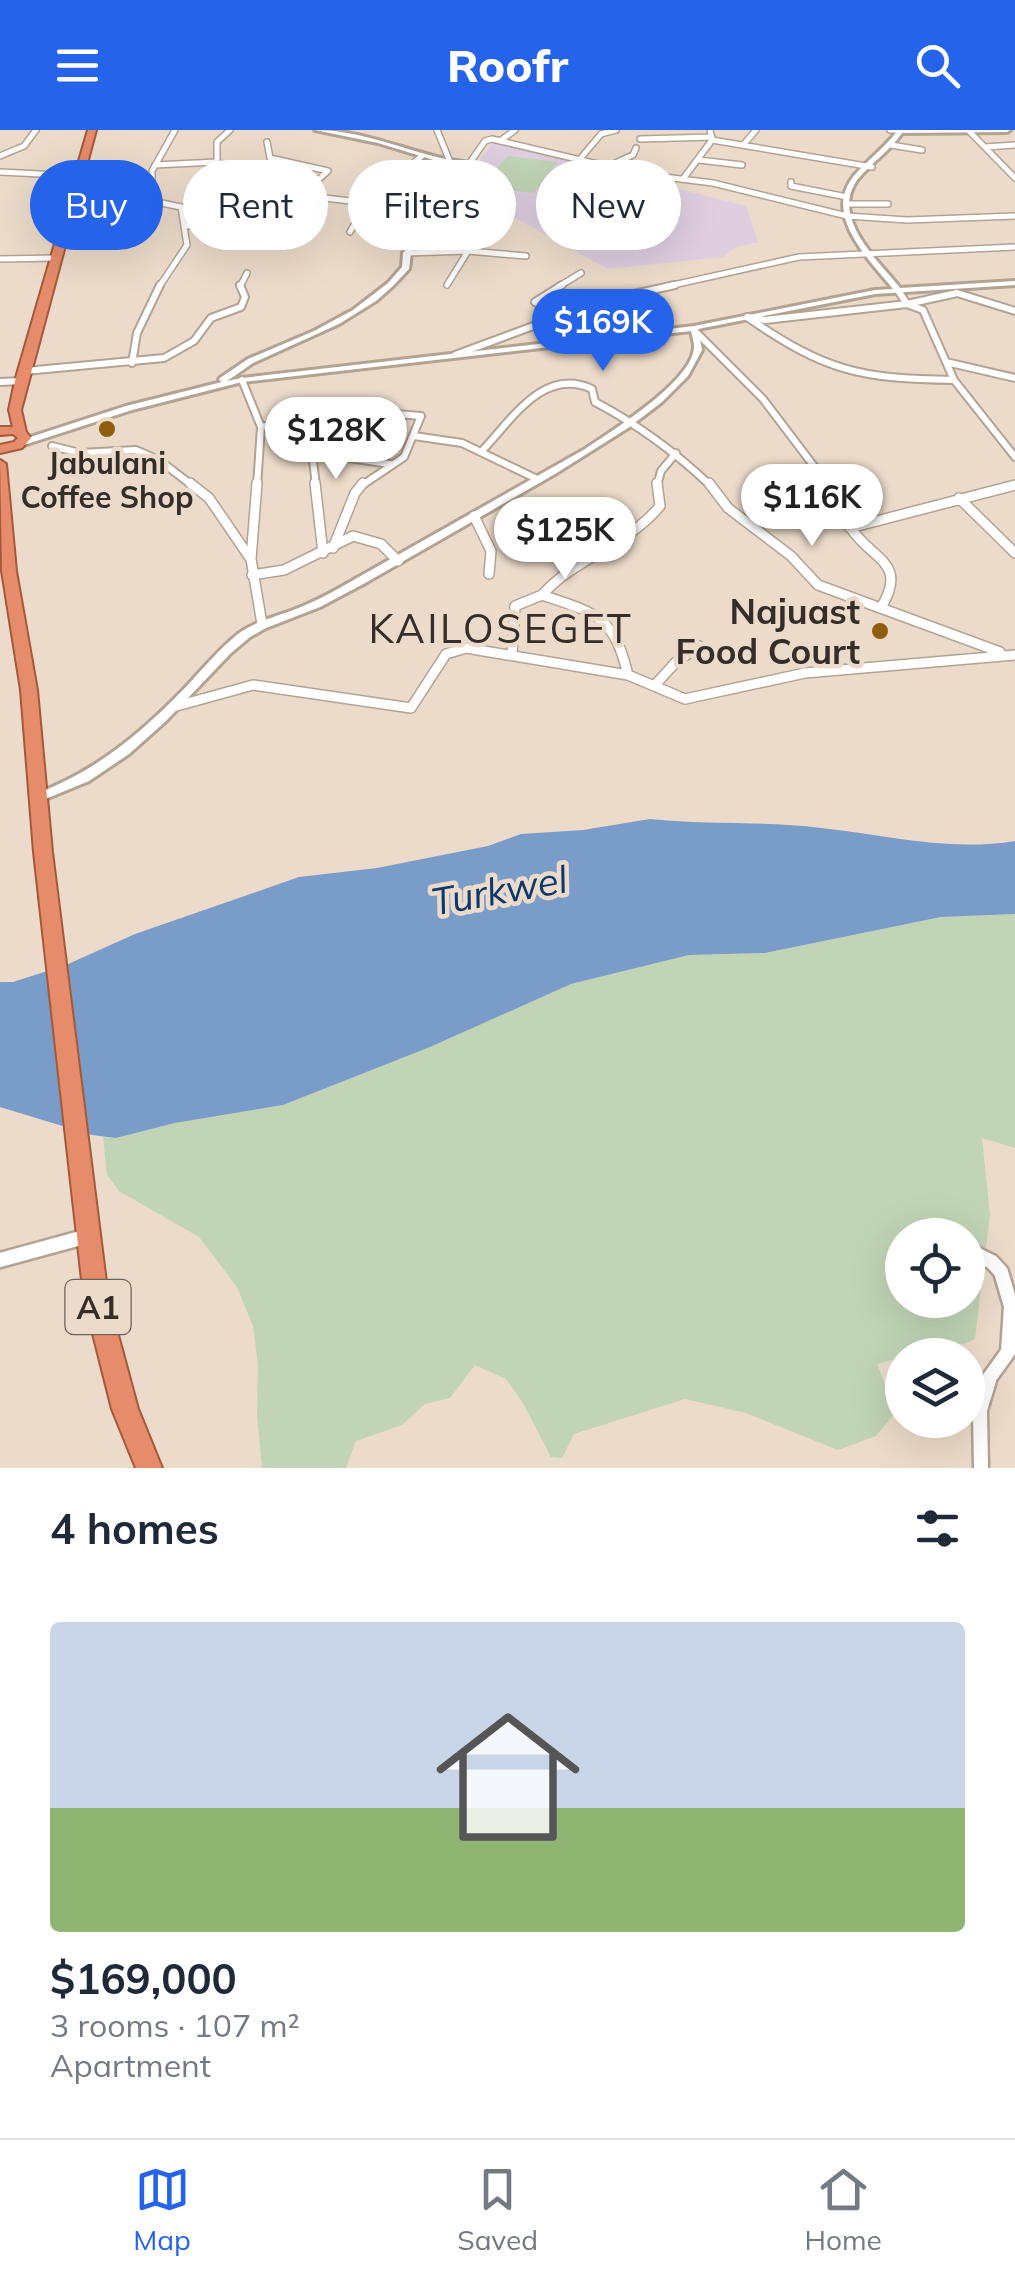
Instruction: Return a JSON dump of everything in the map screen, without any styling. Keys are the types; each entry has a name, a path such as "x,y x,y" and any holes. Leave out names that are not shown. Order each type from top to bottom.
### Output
{"highway":[{"path":"85,160 92,130"},
{"path":"20,438 16,410 58,250"},
{"path":"16,410 0,431 20,438"},
{"path":"0,449 20,438"},
{"name":"A1","path":"20,438 1,467 9,570 29,690 88,1236 96,1298 112,1364 124,1409 149,1468"}],"street":[{"path":"0,156 24,146 36,130"},
{"path":"158,160 175,130"},
{"path":"217,160 217,142 230,130"},
{"path":"318,130 359,133 441,160"},
{"path":"437,130 449,160"},
{"path":"500,141 516,130"},
{"path":"580,159 601,134 616,130"},
{"path":"744,144 756,130"},
{"path":"890,130 1003,130"},
{"path":"900,131 872,166 857,177 846,200 847,216 907,304 923,310 954,380 1015,457"},
{"path":"972,131 1015,178"},
{"path":"711,136 683,180 847,216 907,220 1015,216"},
{"path":"640,138 711,136 770,152 872,166"},
{"path":"472,160 486,140 584,160"},
{"path":"266,142 270,158 278,160"},
{"path":"891,145 922,150"},
{"path":"985,147 1015,145"},
{"path":"623,160 633,156 636,148"},
{"path":"417,160 422,156"},
{"path":"699,160 742,166"},
{"path":"0,172 30,173"},
{"path":"792,182 790,186 846,200 888,204"},
{"path":"163,203 182,207 183,216"},
{"path":"455,356 560,315 622,296 792,259 1015,247"},
{"path":"132,363 132,348 146,312 185,250"},
{"path":"406,253 468,251 526,256"},
{"path":"447,285 468,251"},
{"path":"202,388 227,378 254,359 319,334 360,311 400,275 409,260 406,253"},
{"path":"0,259 55,258"},
{"path":"0,382 164,358 182,350 212,318 241,307 245,297 239,286 248,273"},
{"path":"560,315 535,302 581,273"},
{"path":"20,438 242,380 696,331 825,299 897,289 1015,283"},
{"path":"747,317 765,320 907,304 956,293 1015,311"},
{"path":"747,317 827,369 890,381 954,380"},
{"path":"39,798 91,776 173,707 238,640 262,624 300,613 398,561 632,422 677,386 696,351 696,331"},
{"path":"696,331 763,399 834,493 850,528 892,575 893,587 882,606"},
{"path":"946,362 1015,378"},
{"path":"242,380 261,427 250,558 262,624"},
{"path":"481,452 554,382 583,384 592,389 595,402 676,453 717,491 728,508 792,556 818,586 1010,655"},
{"path":"261,427 348,410 416,414 421,420 404,458 390,464 354,493 328,551"},
{"path":"308,418 328,551"},
{"path":"414,436 429,434 481,452 539,480"},
{"path":"313,444 335,456 390,464"},
{"path":"52,446 80,453 136,450 159,460 208,498 250,558"},
{"path":"512,655 515,606 542,595 552,579 597,557 648,520 660,506 654,493 661,466 676,453"},
{"path":"850,528 895,522 959,498 1015,485"},
{"path":"959,498 1015,553"},
{"path":"474,516 492,555 490,574"},
{"path":"252,575 284,570 353,536 380,544 398,561"},
{"path":"542,595 607,617 616,628 628,674"},
{"path":"655,685 675,663 699,646"},
{"path":"173,707 253,685 407,708 416,704 433,673 452,650 474,648 628,674 695,699 743,684 853,664 944,662 964,655 1010,655"},
{"path":"0,1260 7,1262 88,1236"},
{"path":"980,1468 980,1411 989,1378 1008,1352 1014,1324 1002,1274 996,1264 985,1258"}],"shaded area":[{"path":"494,142 565,160 536,160 536,229 516,218 516,160 479,160"},
{"path":"681,189 746,206 758,242 736,247 723,257 608,269 573,250 681,250"}],"green space":[{"path":"507,156 541,160 536,160 534,193 516,191 516,160 504,160"},
{"path":"1015,914 1015,1148 982,1138 990,1215 985,1256 985,1218 885,1218 885,1318 978,1318 975,1338 885,1338 885,1362 877,1364 885,1384 885,1425 876,1436 838,1450 746,1413 685,1399 574,1434 562,1458 551,1457 506,1379 475,1365 450,1398 425,1404 402,1425 356,1441 346,1468 262,1468 253,1326 237,1287 199,1237 119,1191 107,1175 103,1137 116,1138 175,1123 283,1105 430,1047 571,984 689,955 765,953 941,917"}],"water":[{"name":"Turkwel","path":"650,819 800,826 942,844 1015,841 1015,914 941,917 765,953 689,955 571,984 430,1047 283,1105 175,1123 116,1138 92,1135 0,1107 0,982 13,982 66,965 135,934 299,877 377,868 488,846 521,834 583,830"}],"place":[{"name":"Jabulani Coffee Shop","path":"107,429"},
{"name":"Najuast Food Court","path":"880,631"}],"district":[{"name":"KAILOSEGET","path":"501,628"}]}
